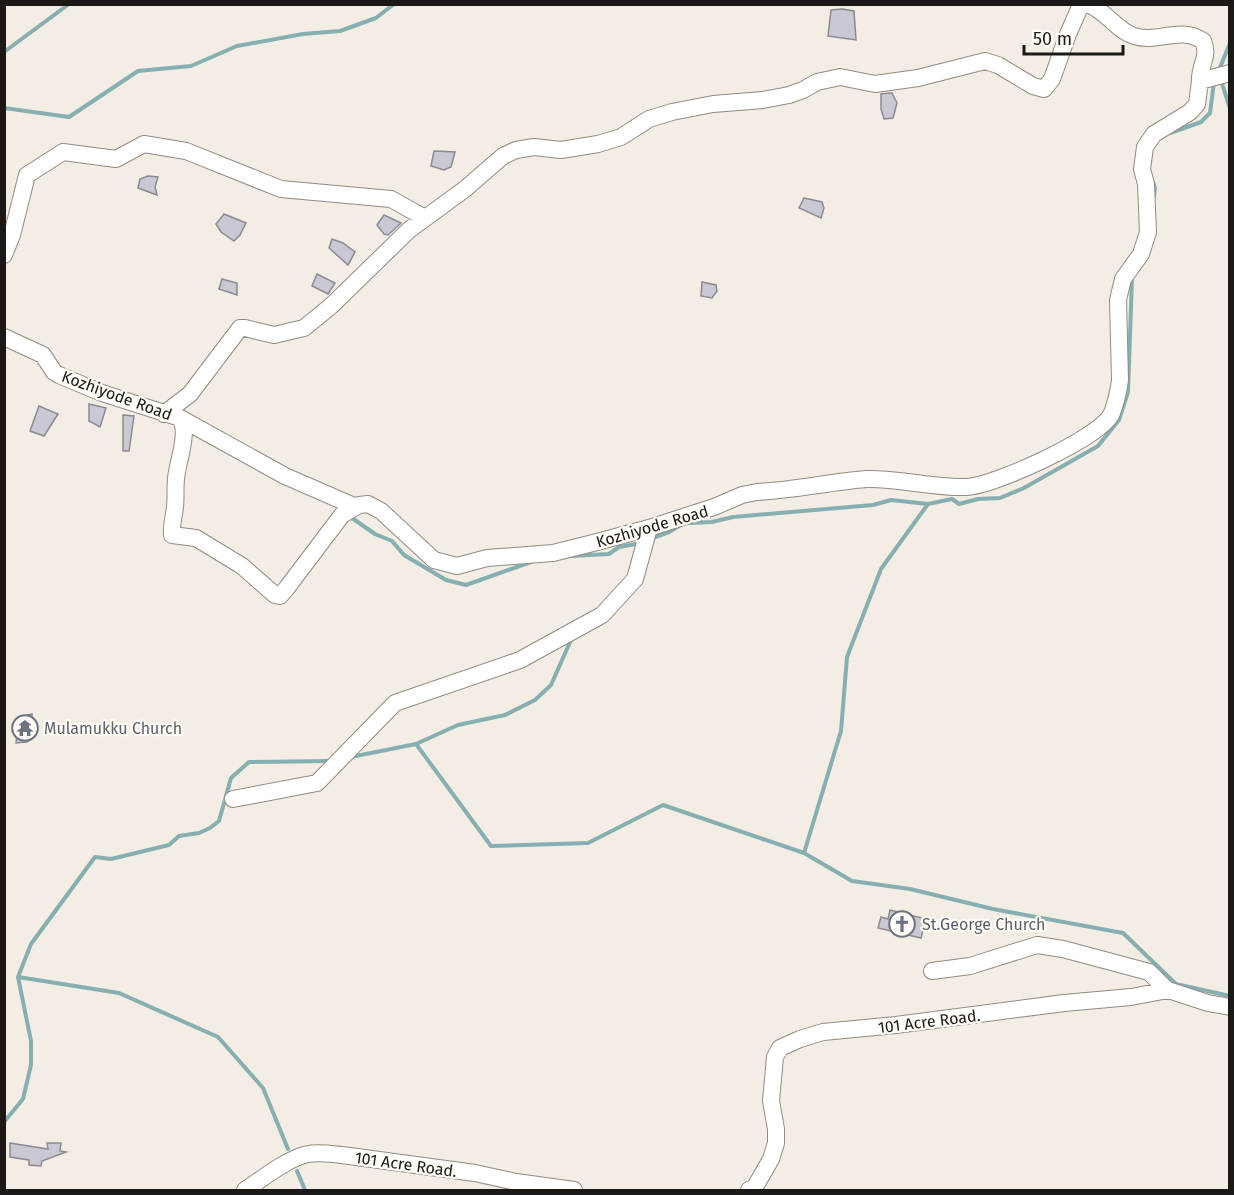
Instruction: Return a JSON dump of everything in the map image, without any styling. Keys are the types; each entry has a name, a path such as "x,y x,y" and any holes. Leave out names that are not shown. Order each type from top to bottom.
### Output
{"street":[{"path":"354,506 285,476 172,416 240,328 274,335 304,328 331,306 400,239 510,152 534,147 561,150 598,144 621,137 652,117 713,104 789,95 817,82 840,77 875,84 918,78 985,61 998,65 1033,86 1044,88 1052,79 1080,7 1087,4 1096,8 1133,36 1148,38 1186,34 1203,41 1207,52 1201,69 1217,76"},
{"name":"Kozhiyode Road","path":"4,337 43,355 58,375 183,422 182,455 175,480 172,535 196,538 242,566 275,595 280,596 320,545 328,531 342,515 354,506 368,504 381,511 434,560 457,566 487,558 553,553 649,528 714,507 742,495 758,492 885,479 968,487 991,482 1079,441 1111,415 1119,392 1120,380 1118,300 1123,279 1141,254 1148,232 1146,184 1142,169 1145,147 1154,134 1190,112 1217,76"},
{"path":"4,255 12,235 27,175 63,152 116,159 144,144 186,151 281,189 391,199 425,218"},
{"path":"233,799 317,783 395,703 520,660 602,615 635,579 649,528"},
{"path":"932,970 970,966 1037,945 1063,949 1149,972 1165,988 1208,1003 1230,1007"},
{"name":"101 Acre Road.","path":"749,1191 755,1187 771,1159 776,1143 771,1101 775,1057 780,1048 823,1032 1064,1003 1131,998 1165,988"},
{"name":"101 Acre Road.","path":"245,1191 292,1160 315,1154 342,1155 475,1173 574,1191"}],"building":[{"path":"831,10 854,11 856,40 828,36"},
{"path":"892,93 897,103 893,118 884,119 881,94"},
{"path":"434,151 455,152 451,167 444,170 431,166"},
{"path":"148,176 158,177 155,187 157,195 138,188 140,179"},
{"path":"804,198 822,202 824,208 821,218 799,208"},
{"path":"224,214 246,223 234,241 221,232 216,224"},
{"path":"384,215 401,223 388,235 384,234 377,225"},
{"path":"332,239 343,243 355,252 348,265 329,248"},
{"path":"317,274 335,283 328,294 312,286"},
{"path":"222,279 237,283 237,295 219,289"},
{"path":"702,282 716,285 717,291 712,298 701,296"},
{"path":"89,404 106,408 100,427 89,421"},
{"path":"39,406 58,414 44,436 30,431"},
{"path":"123,415 134,416 129,451 123,451"},
{"name":"Mulamukku Church","path":"32,714 31,739 27,742 16,743 19,717"},
{"name":"St.George Church","path":"890,910 926,919 921,938 878,928 881,917 888,919"},
{"path":"10,1143 48,1149 47,1143 61,1143 60,1151 66,1152 42,1161 41,1166 29,1165 29,1160 10,1157"}],"waterway":[{"path":"4,52 69,4"},
{"path":"4,108 69,117 138,71 191,66 237,46 303,34 340,31 376,18 394,4"},
{"path":"1219,70 1230,43"},
{"path":"1221,80 1230,109"},
{"path":"1170,133 1201,122 1210,113 1214,82"},
{"path":"1153,182 1154,197"},
{"path":"688,523 873,505 891,500 928,504 952,499 959,504 978,499 1000,498 1024,488 1098,446 1119,420 1128,392 1132,278"},
{"path":"416,744 491,846 588,843 663,805 804,853 841,731 847,657 881,569 928,504"},
{"path":"352,518 375,534 392,541 404,555 446,580 466,585 531,562"},
{"path":"650,539 679,526"},
{"path":"571,556 609,554 619,547 636,544"},
{"path":"351,757 416,744 458,725 505,715 535,700 551,685 571,640"},
{"path":"4,1122 23,1099 31,1065 31,1041 18,977 31,944 95,857 111,859 169,845 179,836 199,833 210,828 219,821 231,778 249,762 329,761"},
{"path":"804,853 852,881 910,889 993,909 1123,933 1176,984 1230,996"},
{"path":"18,977 119,993 218,1037 263,1088 288,1149"},
{"path":"297,1171 305,1190"}],"place":[{"name":"Mulamukku Church","path":"25,728"},
{"name":"St.George Church","path":"902,924"}]}
